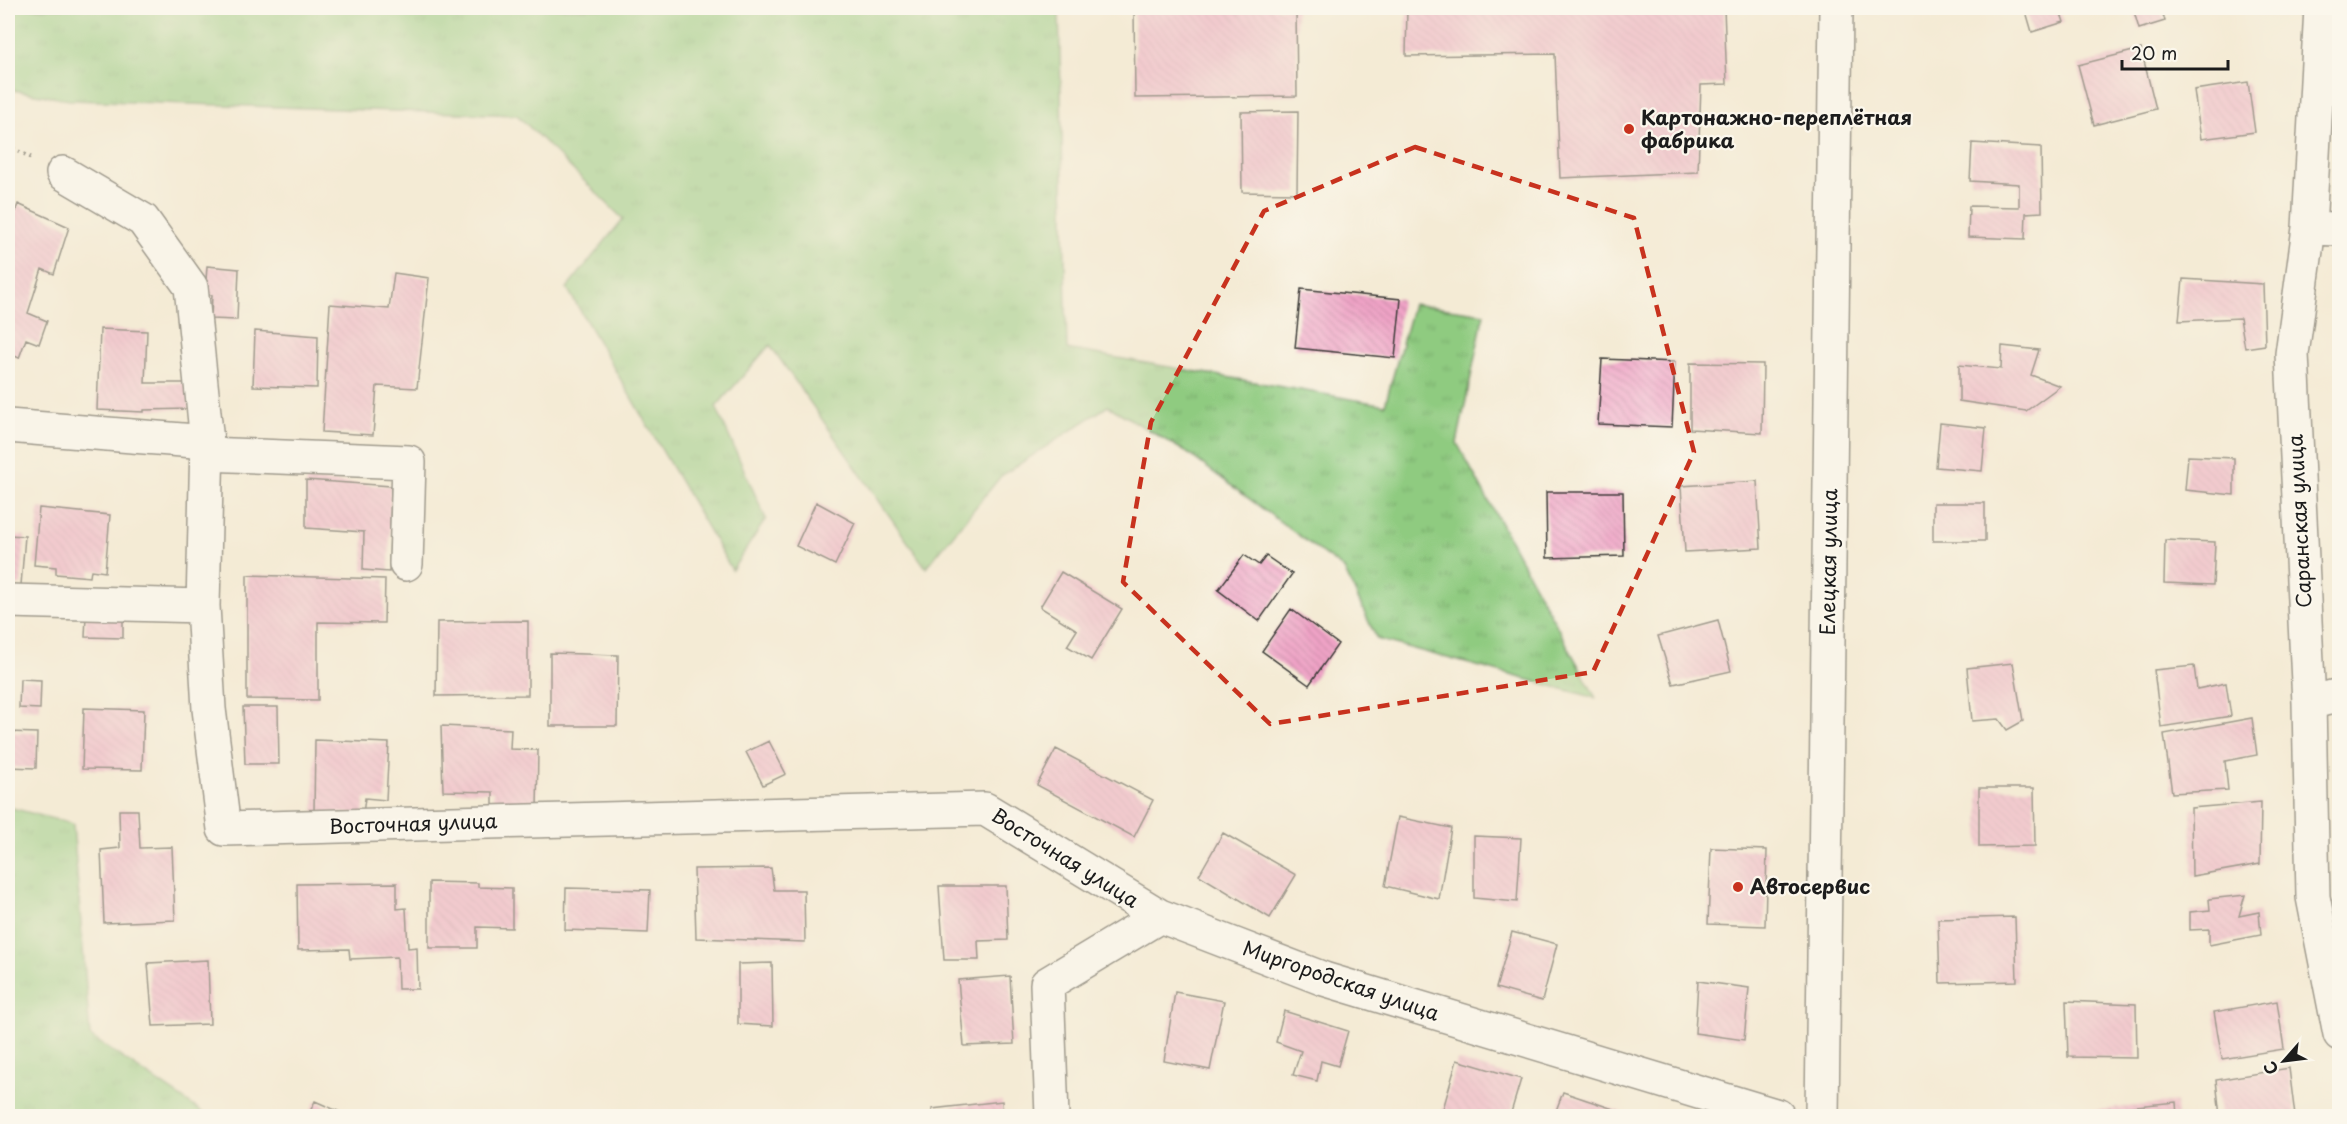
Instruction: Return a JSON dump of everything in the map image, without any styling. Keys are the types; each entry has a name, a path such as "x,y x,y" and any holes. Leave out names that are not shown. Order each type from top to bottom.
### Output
{"street":[{"name":"Елецкая улица","path":"1822,1116 1836,8"},
{"name":"Саранская улица","path":"2321,8 2324,228 2292,354 2324,699 2313,897 2340,1034"},
{"name":"Восточная улица","path":"63,173 143,220 191,287 207,448 203,606 209,709 224,829 985,808 1160,916"},
{"path":"8,426 207,448 409,462 406,564"},
{"path":"8,601 203,606"},
{"path":"1052,1116 1047,984 1160,916"},
{"name":"Миргородская улица","path":"1160,916 1324,979 1778,1116"}],"highlighted area":[{"path":"1415,147 1634,218 1694,452 1593,672 1270,724 1123,582 1151,422 1264,211"}],"green space":[{"path":"8,8 1059,8 1067,349 1385,405 1413,304 1484,314 1457,443 1596,698 1377,639 1344,569 1186,452 1108,406 1001,476 926,568 770,345 716,407 766,519 732,570 567,288 623,219 517,115 69,100 8,89"},
{"path":"8,807 73,824 90,1036 208,1116 8,1116"}],"building":[{"path":"1134,8 1296,8 1297,96 1135,98"},
{"name":"Картонажно-переплётная фабрика","path":"1407,8 1724,8 1727,84 1701,85 1698,172 1560,178 1555,54 1406,56"},
{"path":"2025,8 2059,8 2064,22 2032,32"},
{"path":"2133,8 2161,8 2165,21 2139,29"},
{"path":"2141,49 2156,109 2094,125 2078,65"},
{"path":"2248,82 2255,132 2201,139 2194,90"},
{"path":"1298,111 1297,193 1242,192 1241,112"},
{"path":"1972,143 2041,147 2042,212 2026,213 2025,239 1968,237 1969,206 2019,207 2019,184 1970,181"},
{"path":"18,204 69,227 54,274 42,269 28,313 47,321 39,344 26,339 19,358 8,353 8,233"},
{"path":"207,266 239,269 237,320 211,319 212,295 205,294"},
{"path":"394,273 429,278 417,388 377,386 373,435 322,432 330,304 389,309"},
{"path":"2183,279 2263,284 2265,345 2245,348 2240,318 2179,321"},
{"path":"1301,289 1401,299 1395,358 1295,348"},
{"path":"100,329 147,331 145,383 188,383 189,409 144,410 144,412 97,410"},
{"path":"255,331 318,336 317,388 253,386"},
{"path":"2002,346 2039,350 2031,375 2060,386 2026,411 1959,401 1959,365 2001,369"},
{"path":"1602,359 1675,362 1672,427 1598,424"},
{"path":"1690,363 1763,364 1762,433 1690,429"},
{"path":"1940,423 1986,428 1982,471 1936,467"},
{"path":"2188,456 2234,458 2234,495 2185,490"},
{"path":"306,480 391,486 389,572 363,570 364,532 306,528"},
{"path":"1757,481 1761,548 1685,552 1681,486"},
{"path":"1546,492 1623,492 1624,556 1547,558"},
{"path":"816,502 855,523 835,565 796,546"},
{"path":"1933,503 1985,503 1985,541 1933,541"},
{"path":"39,508 110,515 105,572 91,570 90,577 56,574 56,567 34,565"},
{"path":"8,535 25,536 21,585 8,584"},
{"path":"2165,540 2215,542 2213,585 2164,583"},
{"path":"1244,555 1259,565 1266,556 1292,574 1259,621 1218,590"},
{"path":"1061,572 1122,609 1091,660 1067,646 1077,630 1040,607"},
{"path":"247,575 385,579 384,623 318,622 318,700 247,699"},
{"path":"1291,609 1338,644 1309,685 1262,651"},
{"path":"86,616 123,617 123,638 85,637"},
{"path":"1718,620 1731,671 1673,684 1658,636"},
{"path":"528,621 528,695 436,696 437,622"},
{"path":"550,653 618,655 617,726 550,726"},
{"path":"2013,663 2023,721 2007,730 1999,719 1972,721 1967,668"},
{"path":"2194,666 2197,689 2226,683 2231,716 2161,727 2154,670"},
{"path":"20,679 41,680 40,709 19,708"},
{"path":"243,707 278,707 279,764 245,764"},
{"path":"84,708 144,710 142,770 82,769"},
{"path":"2252,718 2257,755 2225,761 2228,790 2172,793 2164,734"},
{"path":"441,726 511,729 510,749 538,750 537,810 493,811 493,792 443,791"},
{"path":"8,732 37,733 36,768 8,767"},
{"path":"315,740 389,743 386,800 365,798 363,814 314,812"},
{"path":"769,741 786,774 763,785 746,752"},
{"path":"1056,749 1153,800 1134,837 1037,785"},
{"path":"1979,788 2034,788 2035,846 1979,847"},
{"path":"2261,802 2260,864 2192,876 2191,808"},
{"path":"119,810 138,810 140,848 172,847 175,920 104,923 101,850 120,848"},
{"path":"1398,817 1451,828 1439,899 1385,886"},
{"path":"1223,833 1296,875 1270,918 1199,875"},
{"path":"1474,836 1521,838 1517,902 1474,898"},
{"name":"Автосервис","path":"1711,848 1767,850 1765,926 1708,924"},
{"path":"771,868 774,890 804,890 805,942 696,938 694,869"},
{"path":"429,882 478,883 478,887 512,888 512,928 477,927 477,948 429,948"},
{"path":"397,883 397,909 406,908 408,948 417,947 418,989 398,989 397,957 350,959 349,949 298,950 297,884"},
{"path":"939,886 1006,886 1008,940 978,941 979,960 944,960"},
{"path":"566,888 650,890 648,933 565,930"},
{"path":"2245,895 2239,916 2259,912 2261,935 2209,945 2209,929 2190,930 2190,912 2210,910 2209,899"},
{"path":"2015,917 2017,981 1940,983 1938,919"},
{"path":"1512,932 1557,944 1542,1001 1496,988"},
{"path":"208,960 210,1024 153,1026 148,963"},
{"path":"772,963 773,1026 738,1024 738,964"},
{"path":"1010,976 1014,1044 964,1046 958,980"},
{"path":"1698,981 1749,988 1744,1040 1695,1033"},
{"path":"1175,992 1224,1001 1210,1070 1164,1061"},
{"path":"2066,1001 2136,1004 2137,1058 2068,1057"},
{"path":"2277,1001 2284,1049 2222,1059 2214,1012"},
{"path":"1284,1011 1348,1031 1338,1066 1321,1061 1317,1081 1293,1075 1301,1051 1276,1042"},
{"path":"1457,1060 1521,1079 1510,1116 1441,1116"},
{"path":"2289,1068 2295,1116 2220,1116 2216,1080"},
{"path":"1563,1092 1634,1116 1554,1116"},
{"path":"315,1101 349,1116 308,1116"},
{"path":"1002,1101 1003,1116 932,1116 932,1109"},
{"path":"2176,1102 2177,1116 2097,1116 2096,1110"}],"place":[{"name":"Картонажно-переплётная фабрика","path":"1629,129"},
{"name":"Автосервис","path":"1738,887"}]}
